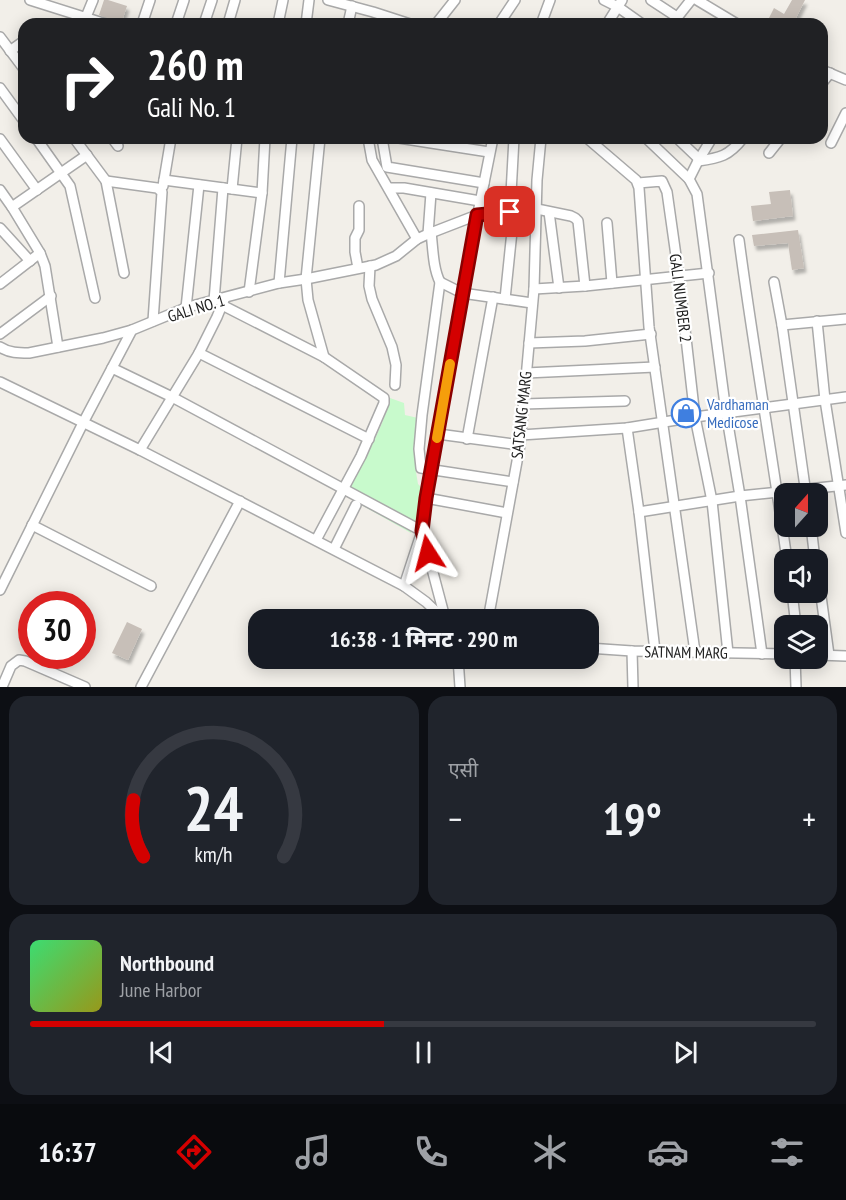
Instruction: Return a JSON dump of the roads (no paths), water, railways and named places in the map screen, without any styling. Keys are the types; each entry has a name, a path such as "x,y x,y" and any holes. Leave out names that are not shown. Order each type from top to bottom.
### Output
{"street":[{"path":"30,0 58,4 89,18"},
{"path":"86,17 93,0"},
{"path":"144,18 150,0"},
{"path":"178,18 184,0"},
{"path":"206,18 212,0"},
{"path":"230,18 235,0"},
{"path":"279,18 283,0"},
{"path":"307,18 309,0"},
{"path":"327,0 358,5 394,18"},
{"path":"441,18 455,0"},
{"path":"503,18 515,0"},
{"path":"543,18 550,0"},
{"path":"604,0 620,4 635,18"},
{"path":"651,0 671,18"},
{"path":"676,18 691,0"},
{"path":"697,0 712,4 726,18"},
{"path":"611,18 620,4"},
{"path":"0,37 18,61"},
{"path":"10,51 18,45"},
{"path":"828,73 846,80"},
{"path":"0,87 18,112"},
{"path":"831,143 846,113"},
{"path":"0,139 37,190"},
{"path":"40,144 70,186 95,298"},
{"path":"78,144 106,181 124,273"},
{"path":"153,321 162,192 170,144"},
{"path":"140,450 199,353 220,302 227,188 236,144"},
{"path":"249,292 262,193 266,144"},
{"path":"279,284 291,144"},
{"path":"319,144 306,279 308,300 324,357"},
{"path":"369,144 372,160 417,239"},
{"path":"383,144 387,167 484,183"},
{"path":"438,144 489,152"},
{"path":"404,586 422,531 462,293 491,144"},
{"path":"505,299 512,212 514,144"},
{"name":"SATSANG MARG","path":"490,609 520,440 534,289 537,180 540,144"},
{"path":"594,144 638,183 651,334 695,652"},
{"path":"652,144 690,179 699,201 726,412 762,654"},
{"path":"683,144 699,160"},
{"path":"690,179 708,144"},
{"path":"699,160 717,158 727,154 738,144"},
{"path":"769,153 776,144"},
{"path":"12,207 87,156"},
{"path":"164,180 262,193"},
{"path":"106,181 157,188 162,192"},
{"name":"GALI NUMBER 2","path":"638,183 662,181 667,192 695,417 711,501 728,653"},
{"path":"186,308 199,185"},
{"path":"389,188 404,188 480,201"},
{"path":"0,190 40,253 45,266 58,347"},
{"path":"431,193 430,233 438,278 441,282 462,293 532,303"},
{"path":"358,268 355,238 359,230 359,206"},
{"path":"537,209 572,216 578,221 585,286"},
{"name":"GALI NO. 1","path":"2,349 16,353 29,353 103,338 132,330 186,308 220,302 279,284 387,261 417,239 477,215 537,209"},
{"path":"549,212 559,288"},
{"path":"607,223 612,283"},
{"path":"0,228 30,261"},
{"path":"739,240 776,483"},
{"path":"0,284 40,253"},
{"path":"370,266 369,286 392,347 396,365 395,385"},
{"path":"534,289 709,273"},
{"path":"441,282 422,415 419,449 421,468 513,482"},
{"path":"774,282 804,483"},
{"path":"0,334 51,296"},
{"path":"467,439 493,297"},
{"path":"220,302 324,357 384,398 369,439 316,540"},
{"path":"782,325 846,319"},
{"path":"817,321 825,400 843,485 846,533"},
{"path":"0,590 32,525 77,418 112,368 132,330"},
{"path":"529,343 585,341 651,334"},
{"path":"199,353 369,439"},
{"path":"526,373 656,367"},
{"path":"112,368 172,397 422,531 442,609"},
{"path":"0,382 77,418 334,549 404,586 434,609"},
{"path":"438,434 467,439 520,440 627,428 726,412 846,397"},
{"path":"523,404 625,400"},
{"path":"627,428 639,512 654,651"},
{"path":"828,487 843,485"},
{"path":"639,512 740,496 774,493"},
{"path":"426,498 507,513"},
{"path":"141,687 240,501"},
{"path":"334,549 356,505"},
{"path":"32,525 151,586"},
{"path":"822,603 829,655 846,656"},
{"name":"SATNAM MARG","path":"599,649 774,654"},
{"path":"632,651 633,687"},
{"path":"2,687 11,666 19,660 85,687"},
{"path":"459,669 460,687"},
{"path":"795,669 796,687"}],"place":[{"name":"Vardhaman Medicose","path":"686,413"}]}
